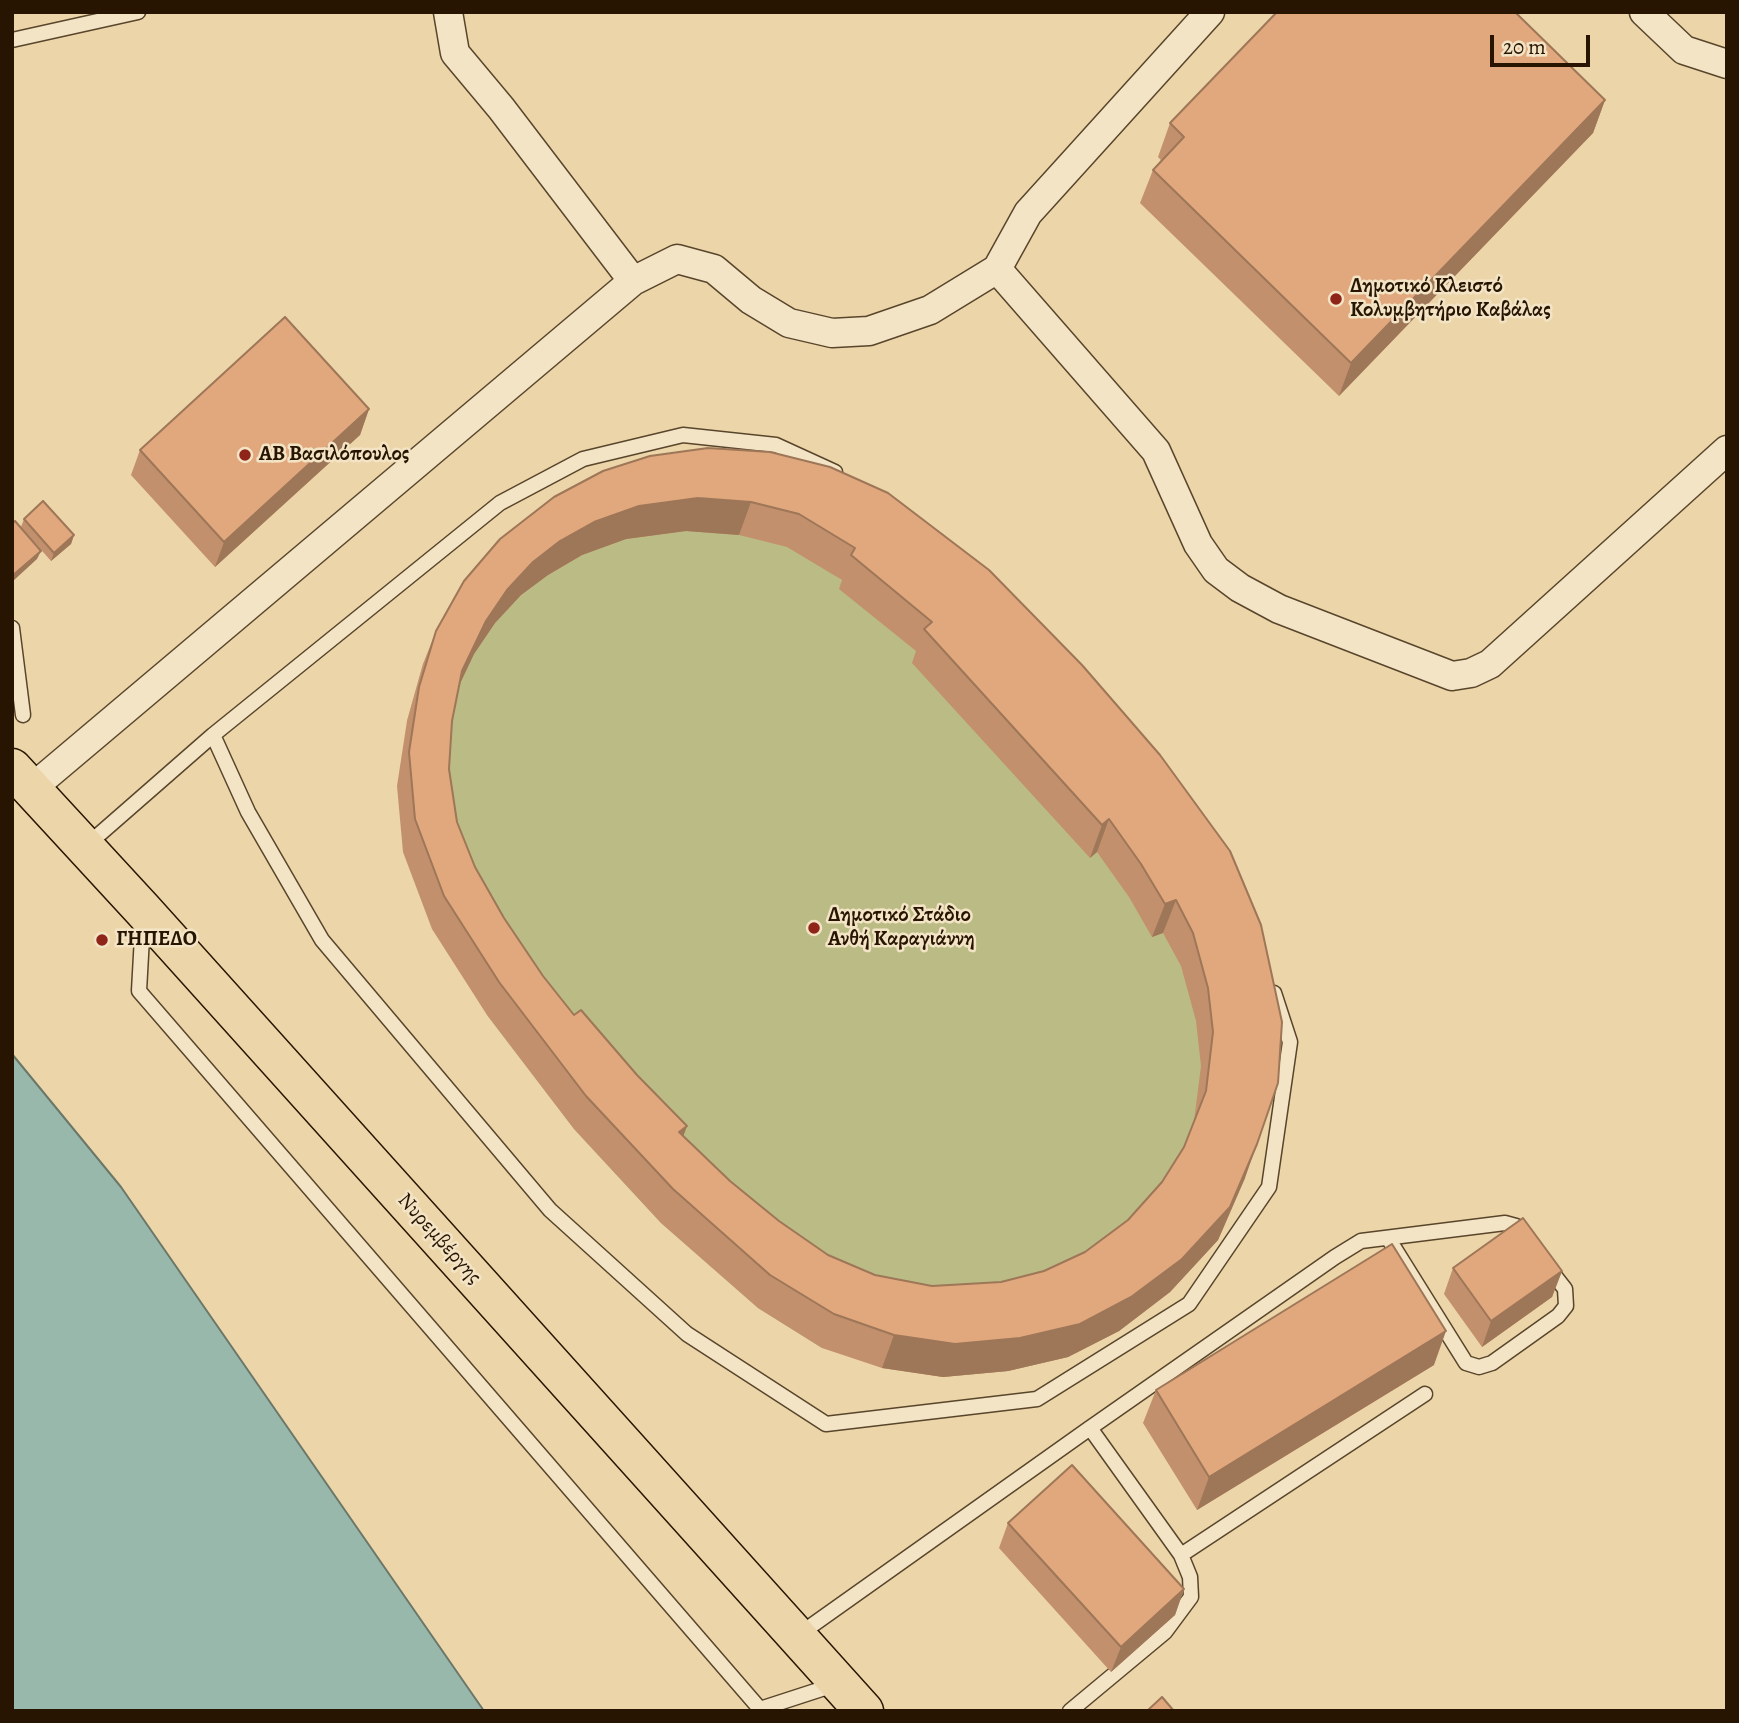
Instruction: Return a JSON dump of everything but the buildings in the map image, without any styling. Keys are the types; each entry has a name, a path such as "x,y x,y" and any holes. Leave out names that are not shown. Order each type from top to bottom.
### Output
{"main road":[{"name":"Νυρεμβέργης","path":"22,778 864,1711"}],"street":[{"path":"448,12 455,53 501,108 633,281"},
{"path":"22,778 633,281 677,259 689,262 714,269 751,300 789,323 832,333 869,331 930,310 997,269 1028,214 1210,12"},
{"path":"1644,12 1684,50 1727,64"},
{"path":"997,269 1156,452 1198,544 1216,570 1240,588 1279,609 1452,676 1471,673 1490,664 1727,450"}],"lane":[{"path":"12,40 138,12"},
{"path":"85,847 212,735 500,503 583,459 683,435 776,445 848,478"},
{"path":"12,628 23,715"},
{"path":"212,735 248,812 322,940 550,1210 687,1334 826,1424 1037,1399 1189,1304 1269,1187 1290,1042 1269,978"},
{"path":"143,910 139,991 761,1709 839,1683"},
{"path":"797,1636 1335,1256 1361,1241 1505,1223 1516,1226 1565,1289 1566,1306 1558,1316 1492,1363 1479,1367 1466,1363 1388,1238"},
{"path":"1181,1555 1425,1394"},
{"path":"1070,1711 1165,1632 1191,1597 1190,1577 1181,1555 1090,1428"}],"green space":[{"path":"696,481 1148,788 1245,1178 1218,1240 1170,1292 1119,1331 1068,1357 1008,1371 943,1377 822,1348 758,1308 661,1223 574,1129 487,1015 407,721 423,664 452,614"}],"shaded area":[{"path":"12,1054 121,1187 484,1711 12,1711"}],"place":[{"name":"Δημοτικό Κλειστό Κολυμβητήριο Καβάλας","path":"1336,299"},
{"name":"ΑΒ Βασιλόπουλος","path":"245,455"},
{"name":"Δημοτικό Στάδιο Ανθή Καραγιάννη","path":"814,928"},
{"name":"ΓΗΠΕΔΟ","path":"102,940"}]}
